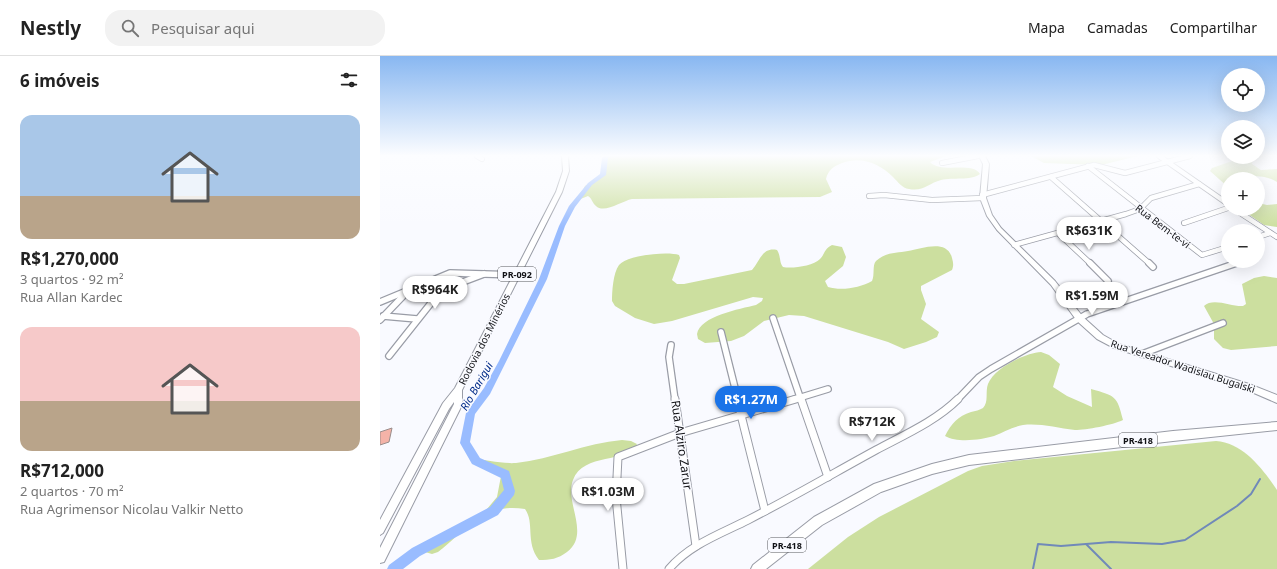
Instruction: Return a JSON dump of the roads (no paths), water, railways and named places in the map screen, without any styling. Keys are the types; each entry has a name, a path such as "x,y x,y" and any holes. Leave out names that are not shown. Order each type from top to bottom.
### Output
{"highway":[{"name":"PR-418","path":"756,569 818,521 878,488 932,469 969,460 1035,454 1173,436 1277,426"}],"main road":[{"name":"Rodovia dos Minérios","path":"380,530 446,406 458,390 564,180"},
{"name":"Rua Vereador Wadislau Bugalski","path":"985,180 983,197 989,215 999,229 1052,283 1080,319 1100,337 1117,346 1249,387 1277,399"},
{"name":"Rodovia dos Minérios","path":"380,558 458,404 458,390"}],"street":[{"path":"869,196 884,195 932,200 983,197 1040,180"},
{"path":"1053,180 1154,267"},
{"name":"Rua Bem-te-vi","path":"1105,180 1202,255 1221,250"},
{"path":"1193,180 1221,199"},
{"path":"1014,245 1102,221 1140,208 1151,198 1199,184"},
{"path":"1184,223 1221,210"},
{"path":"1244,216 1277,237"},
{"path":"1058,233 1108,281"},
{"path":"1265,235 1270,233"},
{"path":"669,569 679,557 696,546 765,511 922,426 951,406 979,378 1025,348 1095,311 1222,268"},
{"path":"380,302 450,273 517,275"},
{"path":"389,356 416,319 443,290 487,273"},
{"path":"382,318 407,292"},
{"path":"382,318 416,319"},
{"path":"773,318 799,398 828,477"},
{"path":"1142,354 1223,323"},
{"path":"721,332 765,511"},
{"name":"Rua Alziro Zarur","path":"671,345 669,357 696,546"},
{"path":"623,569 615,467 618,457 680,433 828,389"}],"waterway":[{"name":"Rio Barigui","path":"393,569 416,552 494,511 510,491 505,475 476,461 465,443 471,413 487,391 543,279 562,226 572,206 590,184 596,180"},
{"path":"1086,544 1111,542 1162,544 1185,540 1237,506 1251,494 1260,479"},
{"path":"1033,569 1038,544 1061,546 1086,544"},
{"path":"1086,544 1111,569"}]}
